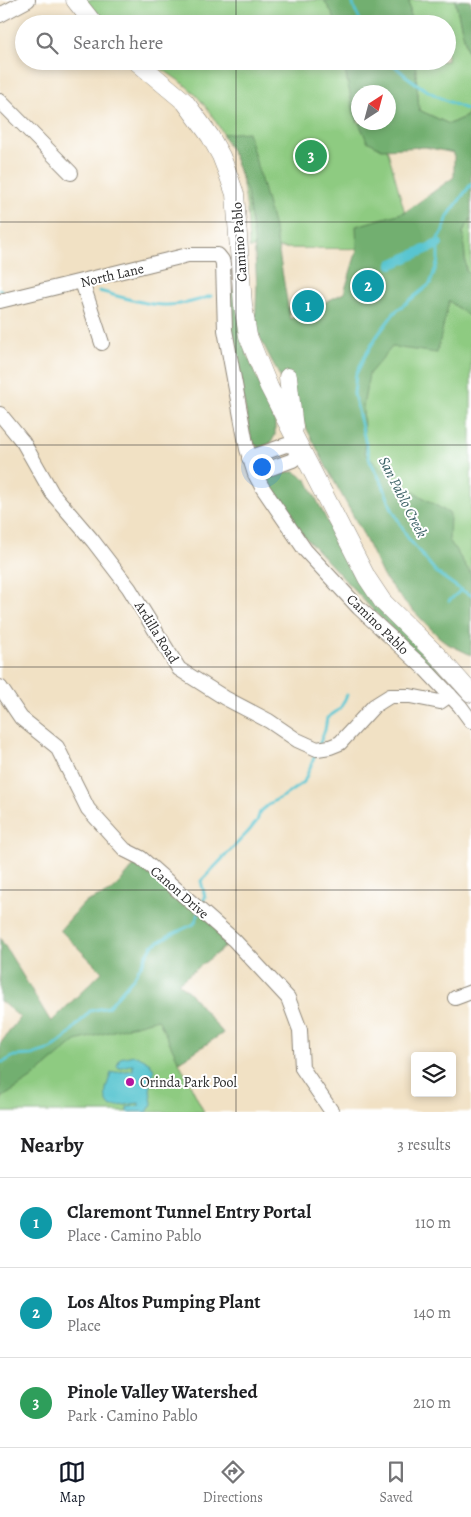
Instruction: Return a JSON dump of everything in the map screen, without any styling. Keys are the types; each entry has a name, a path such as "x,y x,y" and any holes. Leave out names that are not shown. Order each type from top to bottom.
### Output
{"main road":[{"path":"75,0 87,15"},
{"name":"Camino Pablo","path":"147,70 185,102 210,136 221,156 235,194 243,305 248,336 269,387 367,578 383,602 438,656 471,693"},
{"path":"288,378 297,442"}],"street":[{"path":"0,14 28,0"},
{"path":"0,101 71,173"},
{"name":"North Lane","path":"0,301 188,255 214,254 218,255 222,260"},
{"name":"Camino Pablo","path":"222,260 225,330 249,458 262,487 304,550 359,608 426,670 471,721"},
{"path":"82,282 102,343"},
{"name":"Ardilla Road","path":"0,414 23,442 52,493 129,588 179,669 269,721 297,740 317,749 340,743 374,706 390,696 410,696 440,702 450,695"},
{"path":"249,458 297,442 293,460 255,474"},
{"name":"Canon Drive","path":"0,688 22,718 56,747 88,809 125,850 141,858 234,940 288,998 300,1030 302,1068 332,1112"},
{"path":"455,998 471,992"}],"green space":[{"path":"85,0 345,0 349,15 99,15"},
{"path":"324,0 409,0 410,15 333,15"},
{"path":"409,0 455,0 471,67 471,86 467,116 449,124 419,110 416,70 456,70 456,15 410,15"},
{"path":"455,0 471,1 471,67"},
{"path":"164,70 362,70 359,85 351,85 351,130 382,130 415,249 249,248 246,205 237,166 219,126 194,93"},
{"path":"345,70 416,70 419,110 449,124 467,116 471,86 471,219 463,232 466,271 471,275 471,318 449,301 437,353 392,347 369,374 363,407 365,454 403,485 450,514 449,540 471,574 471,655 448,644 438,636 400,597 383,576 361,530 255,328 257,286 254,240 247,192 233,154 222,134 248,132 276,235 290,319 344,293 357,250 356,226 405,212 454,177 454,153 425,147 382,149 367,141 362,130 396,130 396,85 351,85 351,99"},
{"path":"471,219 471,275 466,272 463,232"},
{"path":"471,285 471,645 338,472 365,316"},
{"path":"230,289 235,290 246,351 275,422 275,435 271,443 259,448 253,443 251,438 230,330"},
{"path":"295,472 307,480 353,574 376,604 417,644 464,698 461,698 369,606 305,537 275,501 269,486 270,478 276,473"},
{"path":"141,858 234,940 178,983 188,991 223,1033 179,1062 158,1019 76,1041 31,1079 3,1097 0,1097 0,1044 20,1017 0,1001 0,938 51,1022 102,972 60,930 84,903 112,891"},
{"path":"126,944 188,991 223,1033 179,1062 204,1112 0,1112 0,1104 3,1097"}],"water":[{"name":"Orinda Park Pool","path":"134,1055 149,1062 154,1070 150,1090 152,1104 147,1112 127,1112 127,1107 139,1106 139,1103 111,1107 106,1099 106,1091 111,1073 133,1070 133,1064 119,1068 117,1066 120,1058"}],"waterway":[{"name":"San Pablo Creek","path":"352,0 358,15"},
{"name":"San Pablo Creek","path":"399,70 428,91 471,111"},
{"name":"San Pablo Creek","path":"471,184 448,216 443,231 438,238 438,261 430,284 395,312 377,336 356,374 354,394 370,461 383,485 392,509 408,538 437,573 471,595"},
{"path":"392,264 438,244"},
{"path":"99,291 142,302 167,305 181,304 211,296"},
{"path":"449,601 461,590"},
{"path":"319,745 327,718 340,709 347,695"},
{"path":"202,905 205,897 201,881 249,831 257,821 260,812 272,802 304,782 316,753"},
{"path":"0,1062 4,1062 14,1056 32,1055 51,1049 65,1038 90,1011 108,1007 134,977 152,946 194,924 199,913"}],"place":[{"name":"Pinole Valley Watershed","path":"311,156"},
{"name":"Los Altos Pumping Plant","path":"368,286"},
{"name":"Claremont Tunnel Entry Portal","path":"308,306"},
{"name":"Orinda Park Pool","path":"130,1082"}]}
